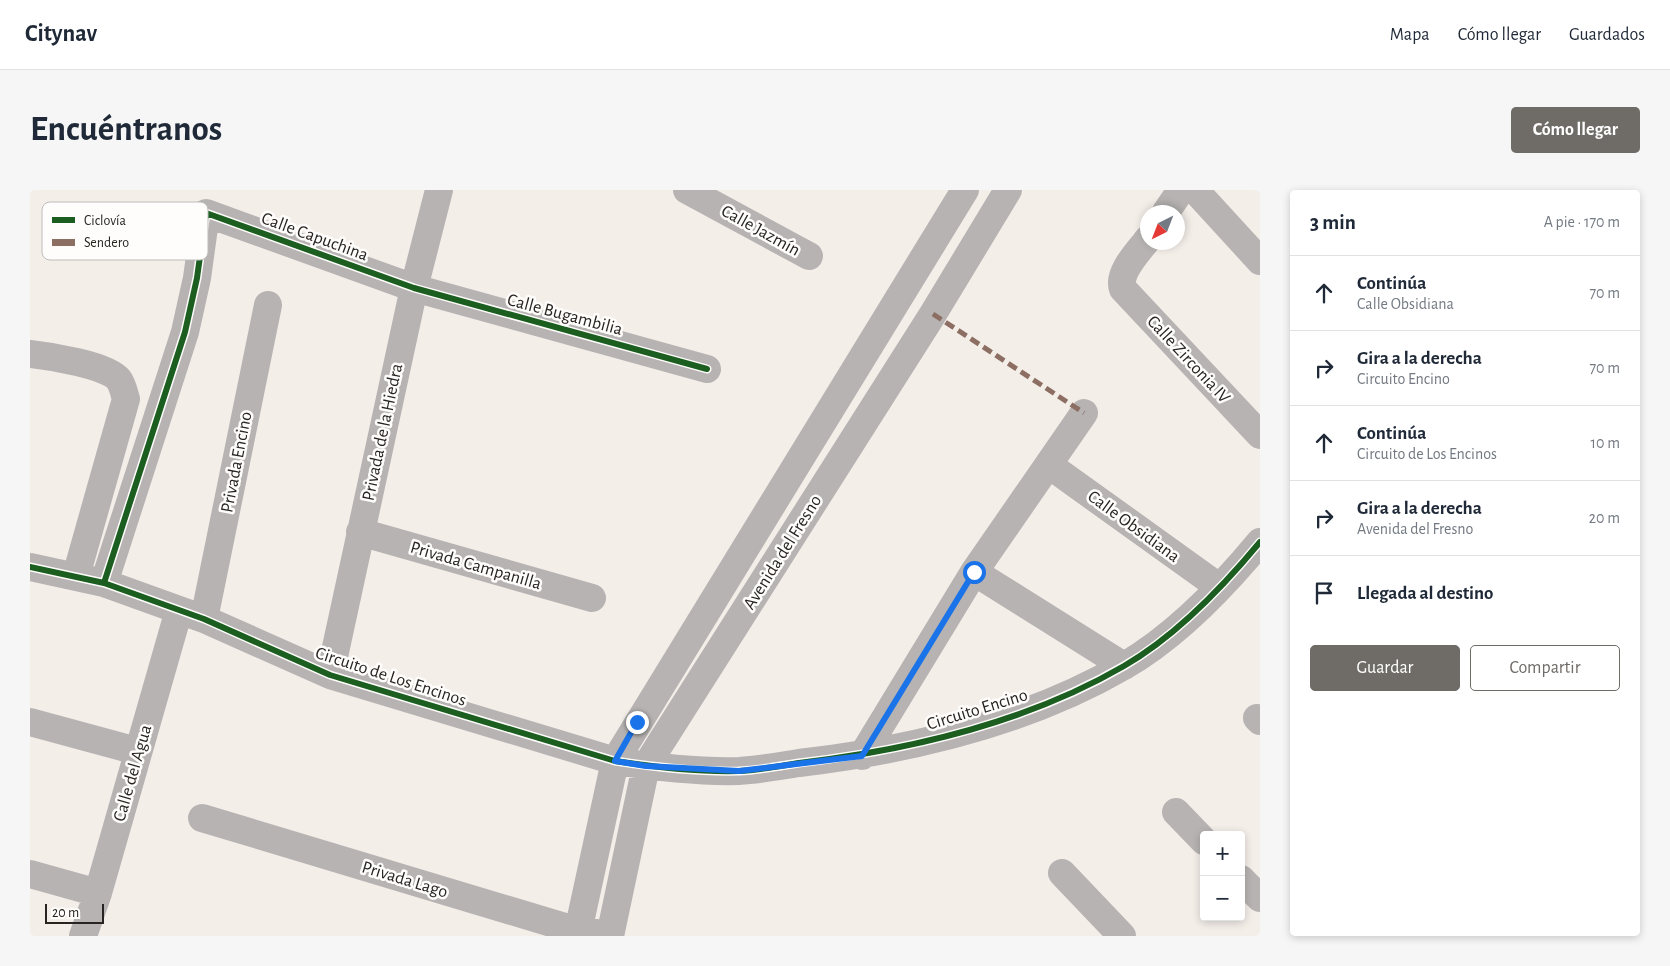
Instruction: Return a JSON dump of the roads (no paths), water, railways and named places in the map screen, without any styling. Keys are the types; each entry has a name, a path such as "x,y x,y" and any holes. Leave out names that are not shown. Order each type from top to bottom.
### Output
{"street":[{"name":"Privada de la Hiedra","path":"330,675 414,288 439,190"},
{"name":"Calle Jazmín","path":"687,190 809,256"},
{"name":"Avenida del Fresno","path":"578,934 615,761 963,190"},
{"name":"Avenida del Fresno","path":"611,936 646,766 933,314 1008,190"},
{"path":"1171,205 1181,190"},
{"path":"1195,190 1260,261"},
{"name":"Calle Capuchina","path":"208,214 414,288"},
{"name":"Calle Zirconia IV","path":"1140,250 1122,275 1120,282 1123,289 1260,435"},
{"name":"Calle Capuchina","path":"104,584 185,332 199,260"},
{"name":"Calle Bugambilia","path":"414,288 707,369"},
{"name":"Privada Encino","path":"192,614 268,305"},
{"path":"30,354 63,357 110,373 119,379 126,399 76,576"},
{"path":"862,756 974,572 1084,413"},
{"name":"Calle Obsidiana","path":"1049,465 1219,587"},
{"name":"Privada Campanilla","path":"360,532 592,598"},
{"name":"Circuito Encino","path":"646,766 739,771 862,756 993,722 1052,702 1124,666 1173,631 1219,587 1260,542"},
{"name":"Circuito de Los Encinos","path":"30,567 76,576 104,584 192,614 330,675 615,761 646,766"},
{"path":"974,572 1124,666"},
{"name":"Calle del Agua","path":"83,936 98,893 137,751 192,614"},
{"path":"30,722 137,751"},
{"path":"1176,812 1200,837"},
{"name":"Privada Lago","path":"202,818 578,934 611,936"},
{"path":"1062,873 1122,936"},
{"path":"30,874 98,893"},
{"path":"1245,883 1260,898"}]}
